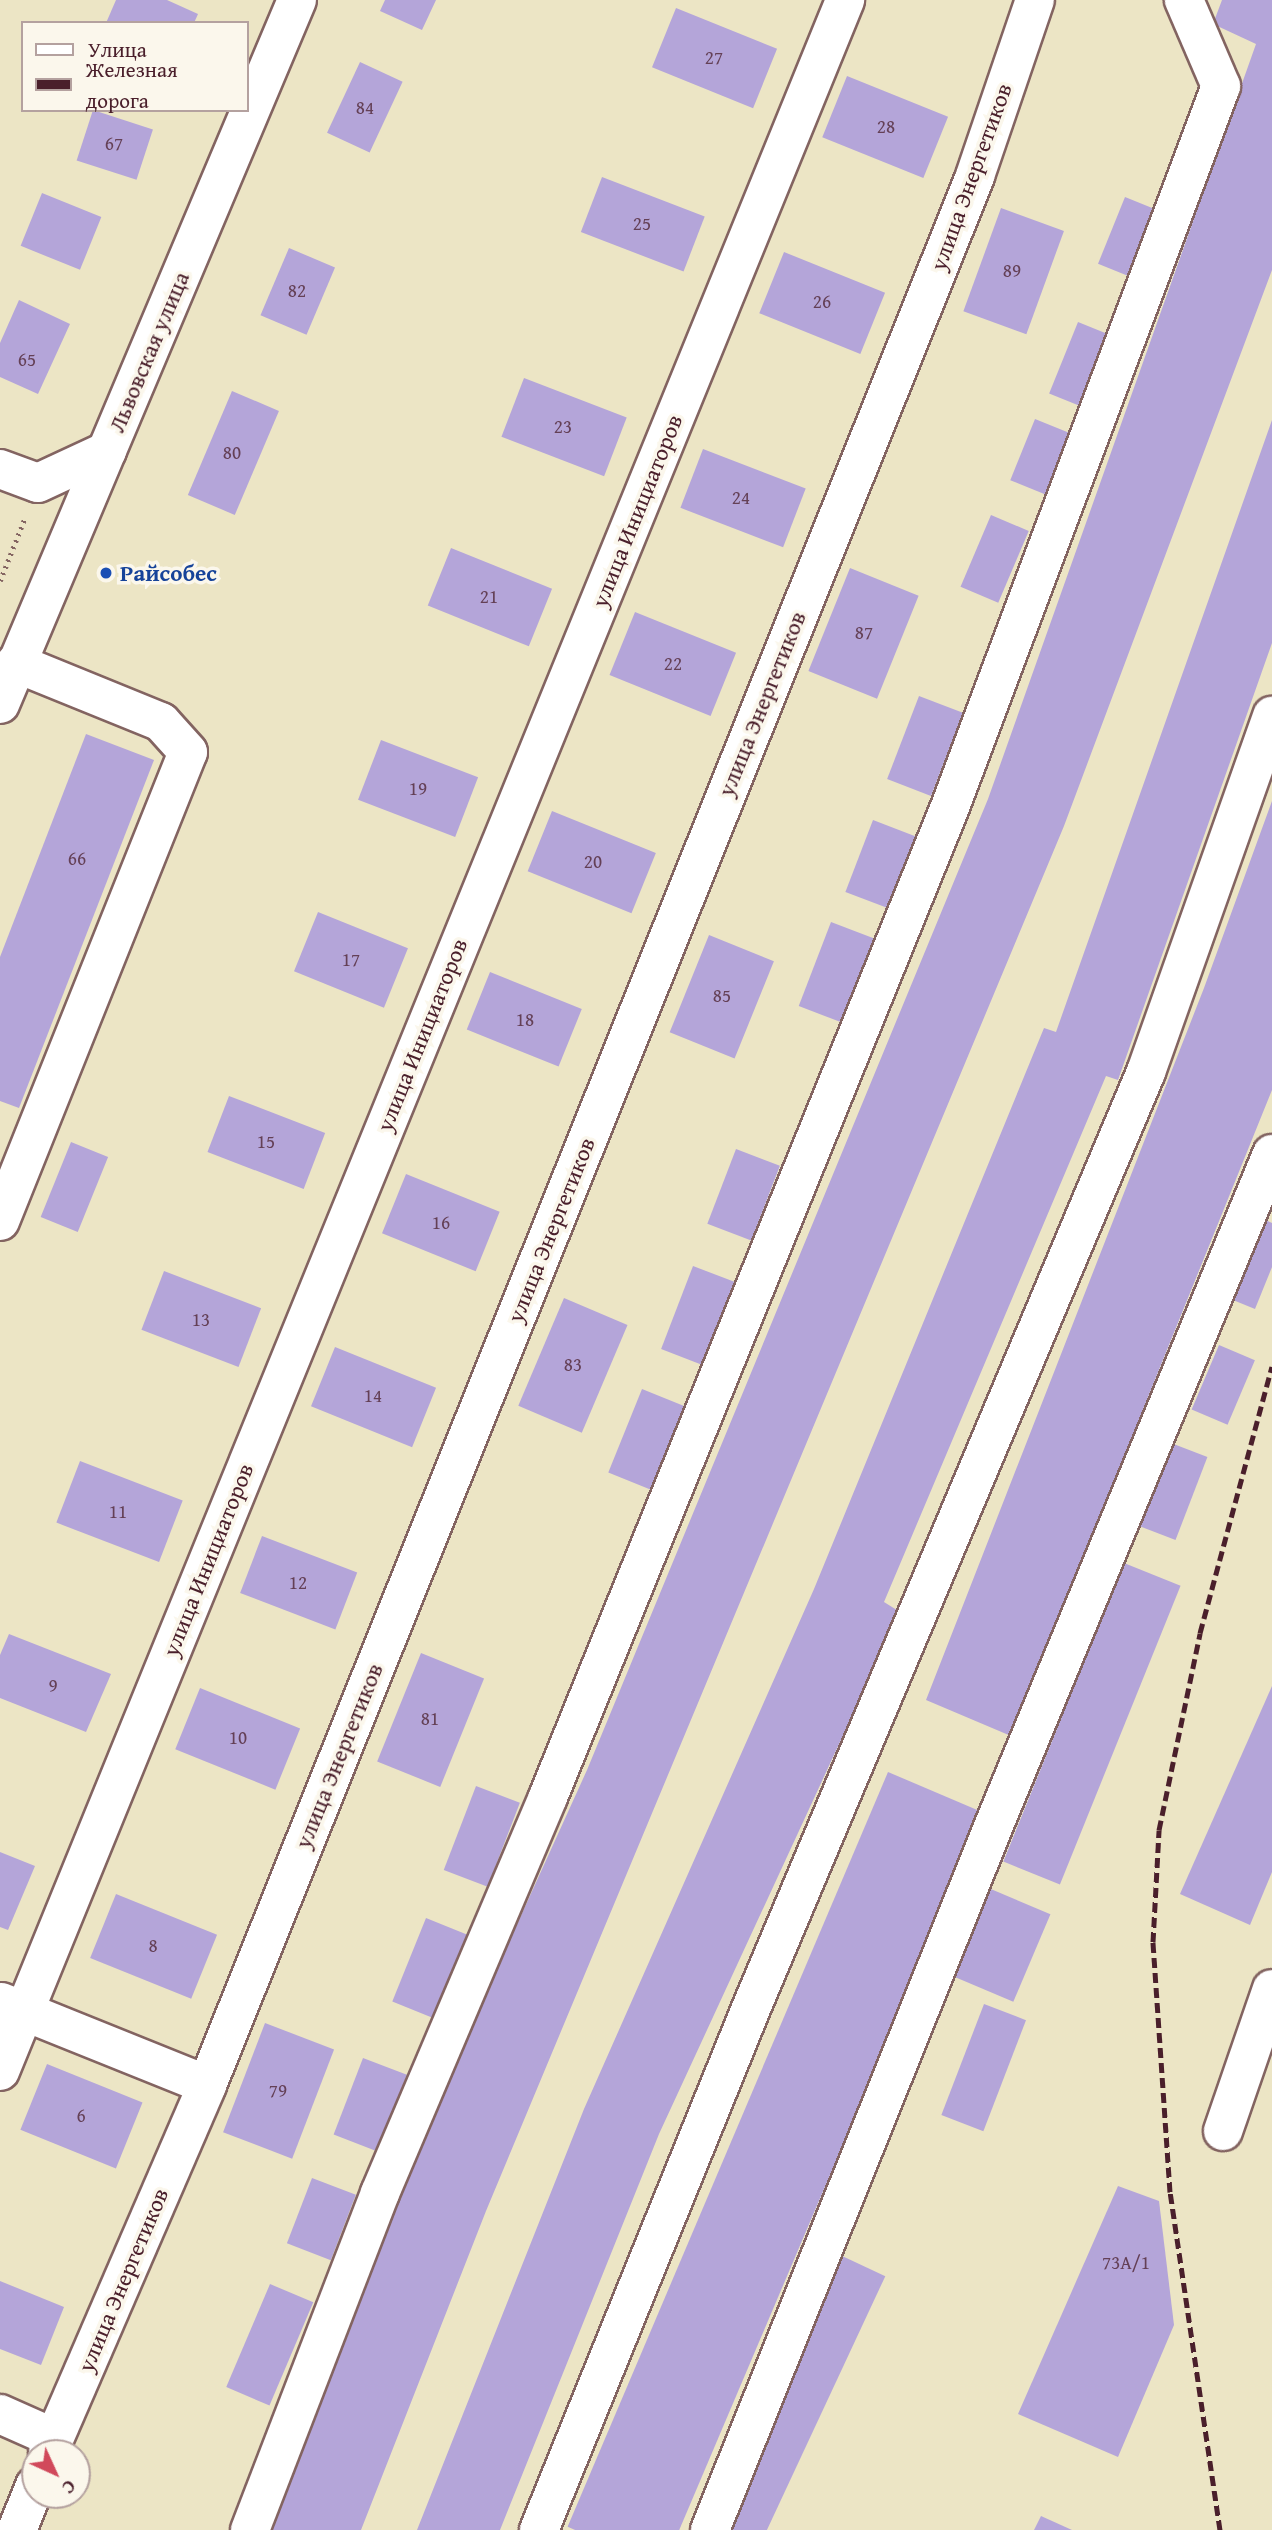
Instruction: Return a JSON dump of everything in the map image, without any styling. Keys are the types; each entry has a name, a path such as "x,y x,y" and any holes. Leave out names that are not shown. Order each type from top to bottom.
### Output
{"street":[{"name":"Львовская улица","path":"0,704 297,0"},
{"name":"улица Инициаторов","path":"0,2071 12,2006 845,0"},
{"name":"улица Энергетиков","path":"54,2439 207,2085 975,176 1035,0"},
{"path":"250,2530 380,2193 548,1797 950,807 1221,86 1184,0"},
{"path":"0,469 38,483 107,451"},
{"path":"0,1221 13,1146 188,752 161,722 16,663"},
{"path":"539,2530 752,2006 1146,1072 1272,716"},
{"path":"710,2530 991,1833 1272,1154"},
{"path":"1223,2131 1272,1989"},
{"path":"12,2006 207,2085"},
{"path":"0,2414 40,2439"},
{"path":"17,2530 26,2509"}],"path":[{"path":"0,581 38,483"}],"building":[{"path":"116,0 167,0 198,14 195,21 107,21"},
{"path":"385,0 436,0 422,30 380,11"},
{"path":"1222,0 1272,0 1272,270 1064,826 486,2211 361,2530 268,2530 402,2178 587,1770 988,799 1256,44 1213,24"},
{"path":"676,8 777,49 753,108 652,67"},
{"path":"360,62 403,82 370,153 327,133"},
{"path":"847,76 948,117 923,178 822,137"},
{"path":"92,112 153,129 137,180 77,160"},
{"path":"602,177 705,216 684,272 581,232"},
{"path":"42,193 101,217 80,270 21,246"},
{"path":"1125,197 1160,211 1133,278 1098,264"},
{"path":"1001,208 1064,231 1026,334 963,311"},
{"path":"289,248 335,268 307,335 260,315"},
{"path":"784,252 885,293 860,354 759,313"},
{"path":"19,300 70,324 38,394 0,377 0,343"},
{"path":"1078,322 1113,336 1084,408 1049,393"},
{"path":"524,378 627,417 604,476 501,437"},
{"path":"232,391 279,411 235,515 188,495"},
{"path":"1035,419 1070,433 1046,494 1010,480"},
{"path":"1272,420 1272,643 1118,1080 1106,1076 884,1602 900,1612 659,2134 500,2530 417,2530 584,2109 814,1589 1044,1028 1056,1032"},
{"path":"703,449 806,488 783,547 680,508"},
{"path":"991,515 1029,531 998,603 961,587"},
{"path":"451,548 552,589 529,646 428,605"},
{"path":"850,568 919,596 877,699 808,671"},
{"path":"635,612 736,653 711,716 610,675"},
{"path":"919,696 963,713 931,796 887,779"},
{"path":"86,734 154,760 19,1108 0,1101 0,957"},
{"path":"381,740 478,777 455,837 358,800"},
{"path":"1272,801 1272,1090 1011,1736 926,1700 1204,988"},
{"path":"552,811 656,853 631,913 528,871"},
{"path":"873,820 918,837 890,909 845,892"},
{"path":"318,912 408,948 384,1008 294,971"},
{"path":"831,922 875,939 843,1023 799,1006"},
{"path":"709,935 774,961 735,1059 670,1032"},
{"path":"490,972 582,1009 559,1067 467,1029"},
{"path":"229,1096 325,1133 304,1189 207,1152"},
{"path":"71,1142 108,1157 78,1232 41,1217"},
{"path":"736,1149 780,1166 751,1241 707,1224"},
{"path":"406,1174 500,1212 476,1271 382,1233"},
{"path":"1261,1218 1272,1223 1272,1267 1255,1309 1228,1298"},
{"path":"693,1266 737,1283 705,1366 661,1349"},
{"path":"164,1271 261,1308 239,1367 141,1330"},
{"path":"564,1298 628,1325 582,1433 518,1406"},
{"path":"1219,1345 1255,1360 1228,1425 1192,1409"},
{"path":"335,1347 436,1388 412,1447 311,1406"},
{"path":"642,1389 685,1406 651,1490 608,1472"},
{"path":"1171,1443 1207,1457 1176,1540 1139,1526"},
{"path":"80,1461 183,1500 159,1562 56,1523"},
{"path":"262,1536 357,1573 335,1630 240,1593"},
{"path":"1124,1563 1181,1586 1060,1884 1003,1862"},
{"path":"9,1634 111,1674 86,1732 0,1698 0,1655"},
{"path":"421,1653 484,1678 440,1787 377,1761"},
{"path":"1272,1686 1272,1872 1250,1925 1180,1894"},
{"path":"200,1688 300,1728 275,1790 175,1749"},
{"path":"888,1772 984,1813 679,2530 575,2530 568,2527"},
{"path":"476,1786 520,1803 488,1887 444,1870"},
{"path":"0,1852 35,1866 8,1930 0,1927"},
{"path":"986,1887 1050,1914 1013,2002 949,1974"},
{"path":"116,1894 217,1935 191,1999 90,1958"},
{"path":"426,1918 469,1935 435,2019 392,2001"},
{"path":"984,2004 1026,2020 983,2131 941,2115"},
{"path":"265,2023 334,2050 292,2159 223,2132"},
{"path":"363,2058 407,2075 377,2151 334,2135"},
{"path":"47,2064 142,2103 116,2168 20,2130"},
{"path":"312,2178 356,2195 331,2260 287,2243"},
{"path":"1118,2186 1159,2201 1174,2325 1118,2457 1018,2414"},
{"path":"840,2255 885,2276 767,2530 732,2530 715,2522"},
{"path":"0,2281 64,2307 41,2365 0,2349"},
{"path":"270,2284 313,2302 270,2405 226,2387"},
{"path":"1041,2516 1072,2530 1034,2530"}],"railway":[{"path":"1220,2530 1170,2192 1153,1942 1159,1830 1200,1633 1272,1367"}],"place":[{"name":"Райсобес","path":"106,573"}]}
